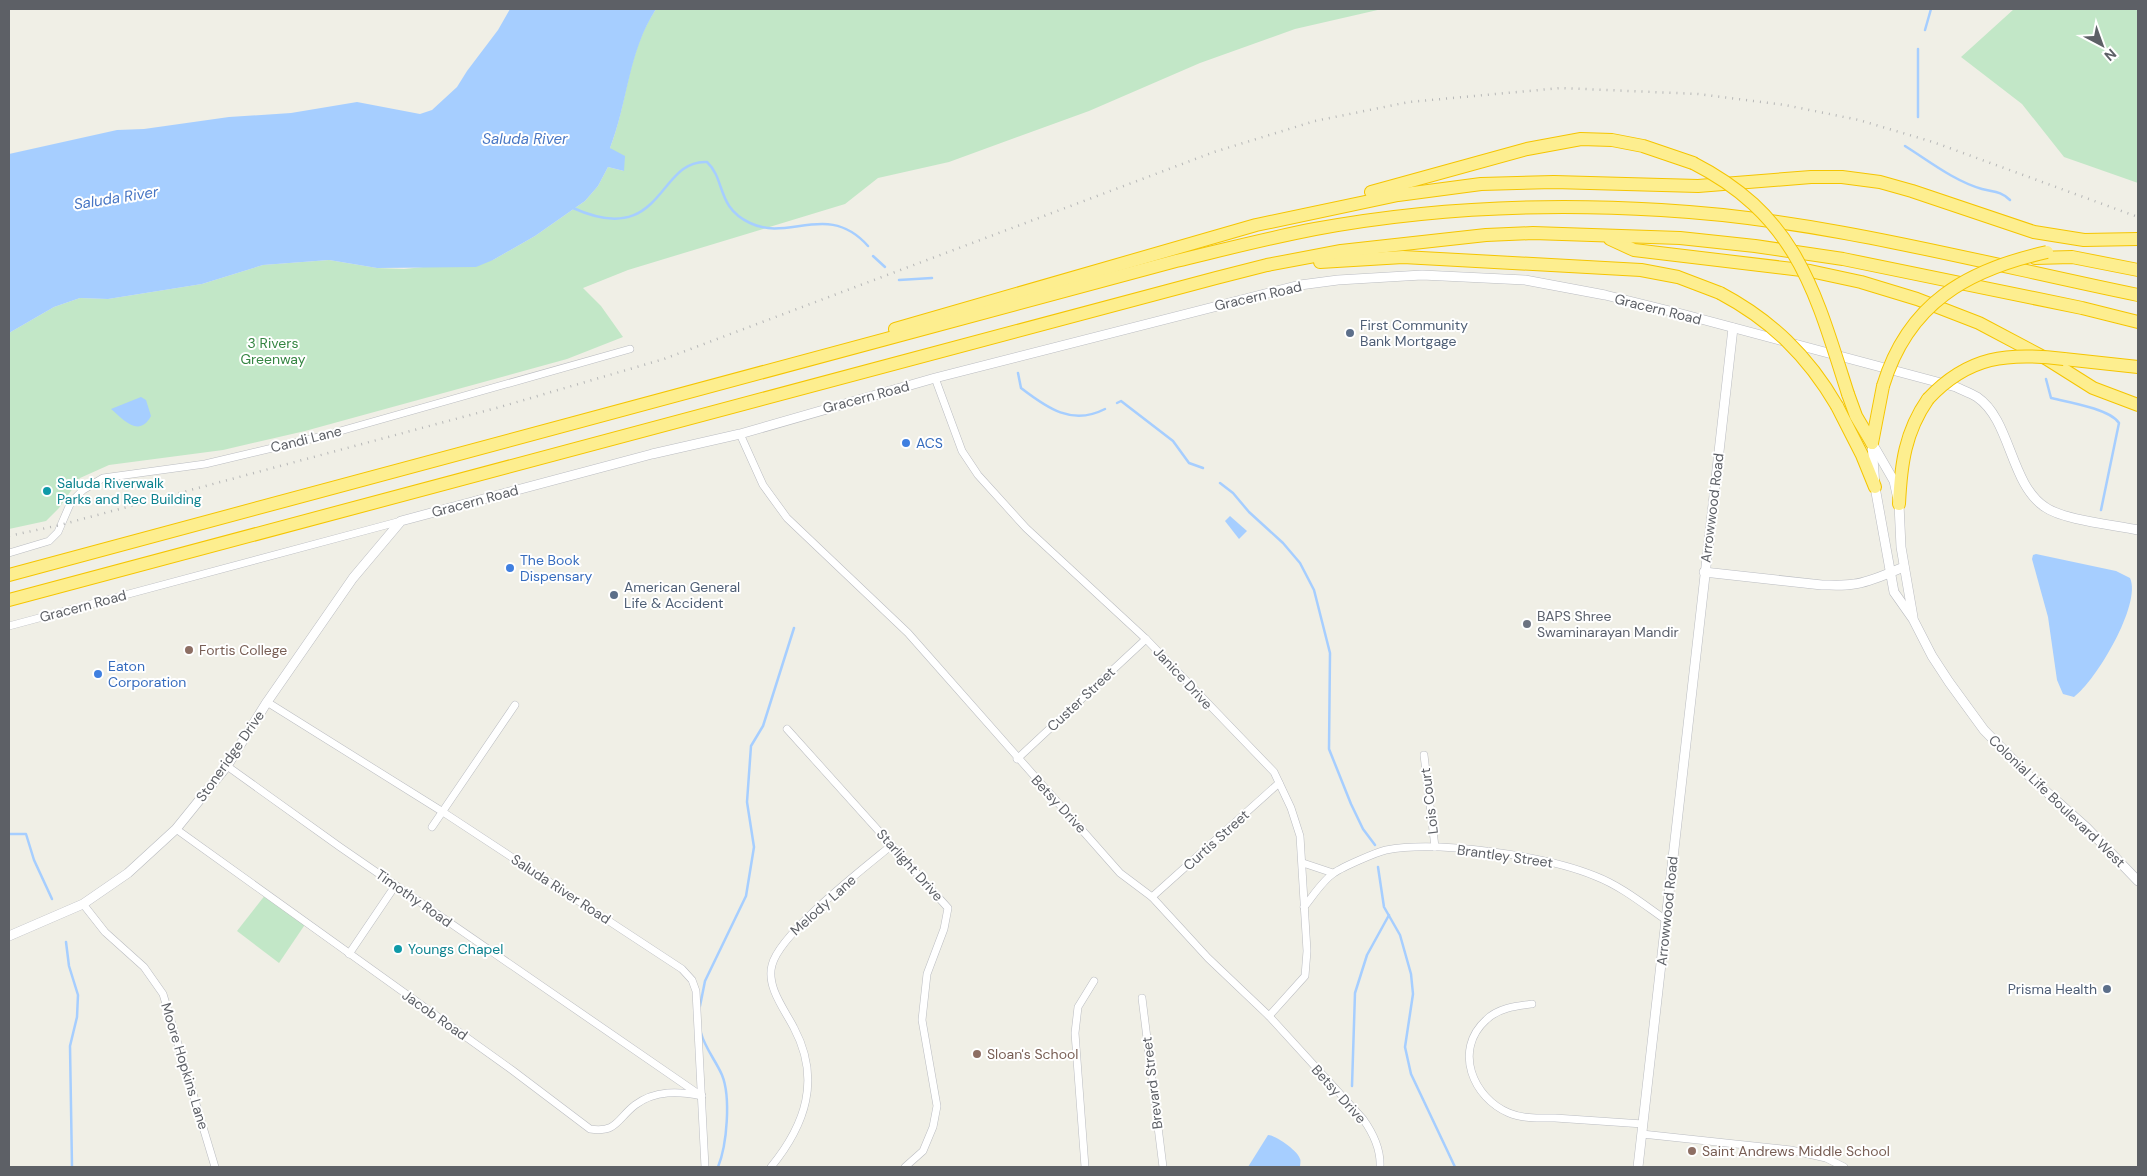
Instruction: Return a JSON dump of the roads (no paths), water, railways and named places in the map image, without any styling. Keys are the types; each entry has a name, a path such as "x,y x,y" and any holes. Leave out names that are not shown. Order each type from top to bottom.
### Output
{"highway":[{"path":"748,377 915,323 1505,155 1566,141 1599,139 1658,150 1694,163 1715,175 1746,198 1776,227 1795,253 1820,306 1856,416 1872,443"},
{"path":"1256,225 1407,193 1481,184 1554,182 1698,186 1825,176 1891,184 2034,232 2104,242"},
{"path":"9,575 1176,261 1316,229 1391,219 1529,207 1663,210 1788,224 1972,259 2138,295"},
{"path":"9,600 1267,265 1342,251 1486,235 1533,233 1606,237 1680,238 1824,256 2073,306 2138,322"},
{"path":"1606,237 1634,250 1810,271 1861,282 1917,299 1979,323 2047,359 2094,388 2138,405"},
{"path":"1872,443 1883,386 1900,345 1929,307 1964,280 2016,259 2104,242 2138,239"},
{"path":"1267,265 1403,257 1596,267 1661,273 1692,282 1720,293 1758,314 1784,336 1808,362 1837,406 1862,455 1875,487"},
{"path":"2016,259 2072,257 2138,270"},
{"path":"1899,504 1901,468 1906,440 1912,424 1928,399 1958,373 1988,360 2020,355 2138,367"},
{"path":"2093,362 2138,371"}],"street":[{"name":"Gracern Road","path":"9,626 652,454 740,434 935,378 1274,290 1338,280 1422,275 1525,280 1605,295 1733,328"},
{"path":"1733,328 1956,387 1978,397 1997,423 2032,495 2046,508 2064,515 2138,530"},
{"name":"Arrowwood Road","path":"1638,1167 1733,328"},
{"name":"Candi Lane","path":"9,553 49,541 58,532 71,502 83,490 102,478 205,464 319,437 630,349"},
{"name":"Janice Drive","path":"935,378 962,451 978,475 1026,528 1146,640 1274,772 1300,836 1307,951 1304,976 1269,1016"},
{"name":"Betsy Drive","path":"740,434 764,485 787,518 908,634 1017,759 1079,824 1120,873 1152,897 1208,958 1269,1016 1363,1119 1372,1134 1380,1159 1380,1167"},
{"name":"Colonial Life Boulevard West","path":"1872,443 1875,487 1894,592 1913,620 1949,682 1984,730 2032,780 2086,827 2138,881"},
{"name":"Colonial Life Boulevard West","path":"1872,443 1890,469 1899,504 1904,567 1913,620"},
{"name":"Stoneridge Drive","path":"9,936 83,904 128,873 176,829 226,766 267,702 353,578 401,521"},
{"path":"1704,572 1822,585 1855,584 1904,567"},
{"name":"Custer Street","path":"1017,759 1146,640"},
{"name":"Saluda River Road","path":"267,702 443,812 682,969 692,980 696,991 705,1167"},
{"path":"432,827 516,705"},
{"name":"Starlight Drive","path":"787,729 948,908 944,929 927,974 922,1020 937,1106 933,1127 923,1151 904,1167"},
{"name":"Lois Court","path":"1424,755 1435,847"},
{"name":"Timothy Road","path":"226,766 395,886 702,1096"},
{"name":"Curtis Street","path":"1152,897 1279,783"},
{"name":"Jacob Road","path":"176,829 512,1070 590,1129 602,1131 613,1127 635,1106 662,1093 682,1092 702,1096"},
{"name":"Melody Lane","path":"771,1167 797,1128 806,1099 810,1076 808,1061 795,1028 779,1002 773,984 771,965 786,938 892,845"},
{"name":"Brantley Street","path":"1304,907 1333,873 1385,850 1435,847 1527,857 1561,864 1596,876 1621,889 1666,920"},
{"path":"1303,863 1333,873"},
{"path":"349,954 395,886"},
{"name":"Moore Hopkins Lane","path":"83,904 105,932 144,967 163,994 215,1167"},
{"path":"1085,1167 1075,1032 1078,1007 1094,981"},
{"name":"Brevard Street","path":"1142,998 1162,1167"},
{"path":"1532,1004 1499,1011 1486,1020 1477,1031 1471,1045 1469,1058 1478,1088 1488,1101 1512,1115 1643,1124"},
{"path":"1642,1134 1791,1150 1826,1158 1844,1167"}],"water":[{"name":"Saluda River","path":"510,9 656,9 647,25 634,60 610,148 625,156 624,171 608,167 598,186 585,201 535,236 493,260 476,267 377,268 329,260 263,265 202,284 108,299 80,298 54,307 9,333 9,154 117,130 144,129 229,117 291,113 357,102 420,114 432,110 457,87 498,30"},
{"path":"141,397 146,400 151,416 142,426 131,425 111,409"},
{"path":"1230,516 1247,531 1239,539 1225,521"},
{"path":"2036,554 2116,571 2130,578 2132,590 2129,605 2115,641 2094,675 2074,697 2063,694 2057,680 2048,617 2032,559 2033,555"},
{"path":"1268,1135 1281,1141 1296,1152 1300,1159 1300,1167 1248,1167"}],"waterway":[{"path":"1925,30 1931,9"},
{"path":"1918,49 1918,117"},
{"path":"1905,146 1962,181 1982,189 2000,193 2010,200"},
{"path":"573,208 603,218 625,218 642,211 678,174 691,165 707,162 717,177 726,201 739,217 750,223 765,228 823,224 838,226 853,233 868,246"},
{"path":"873,256 885,267"},
{"path":"899,280 932,278"},
{"path":"1018,373 1021,388 1050,408 1071,415 1082,416 1105,409"},
{"path":"2046,379 2051,398 2098,410 2114,418 2119,423 2101,510"},
{"path":"1117,403 1121,401 1173,441 1189,463 1203,468"},
{"path":"1220,483 1233,493 1249,512 1283,543 1300,563 1314,590 1330,653 1329,749 1351,804 1363,829 1375,845"},
{"path":"700,1006 705,981 746,896 754,847 747,802 751,746 763,726 794,628"},
{"path":"9,834 26,834 34,860 52,899"},
{"path":"1378,867 1384,907 1400,935 1411,974 1413,994 1405,1047 1411,1074 1455,1167"},
{"path":"1352,1086 1355,993 1367,955 1389,915"},
{"path":"66,942 69,966 78,995 77,1017 70,1046 72,1167"},
{"path":"701,1033 725,1084 727,1108 726,1134 718,1167"}],"railway":[{"path":"9,536 60,525 500,407 664,359 1214,152 1315,121 1409,102 1561,88 1698,94 1785,105 1859,120 1933,142 2138,217"}],"place":[{"name":"First Community Bank Mortgage","path":"1350,333"},
{"name":"ACS","path":"906,443"},
{"name":"Saluda Riverwalk Parks and Rec Building","path":"47,491"},
{"name":"The Book Dispensary","path":"510,568"},
{"name":"American General Life & Accident","path":"614,595"},
{"name":"BAPS Shree Swaminarayan Mandir","path":"1527,624"},
{"name":"Fortis College","path":"189,650"},
{"name":"Eaton Corporation","path":"98,674"},
{"name":"Youngs Chapel","path":"398,949"},
{"name":"Prisma Health","path":"2107,989"},
{"name":"Sloan's School","path":"977,1054"},
{"name":"Saint Andrews Middle School","path":"1692,1151"}],"park label":[{"name":"3 Rivers Greenway","path":"273,352"}]}
